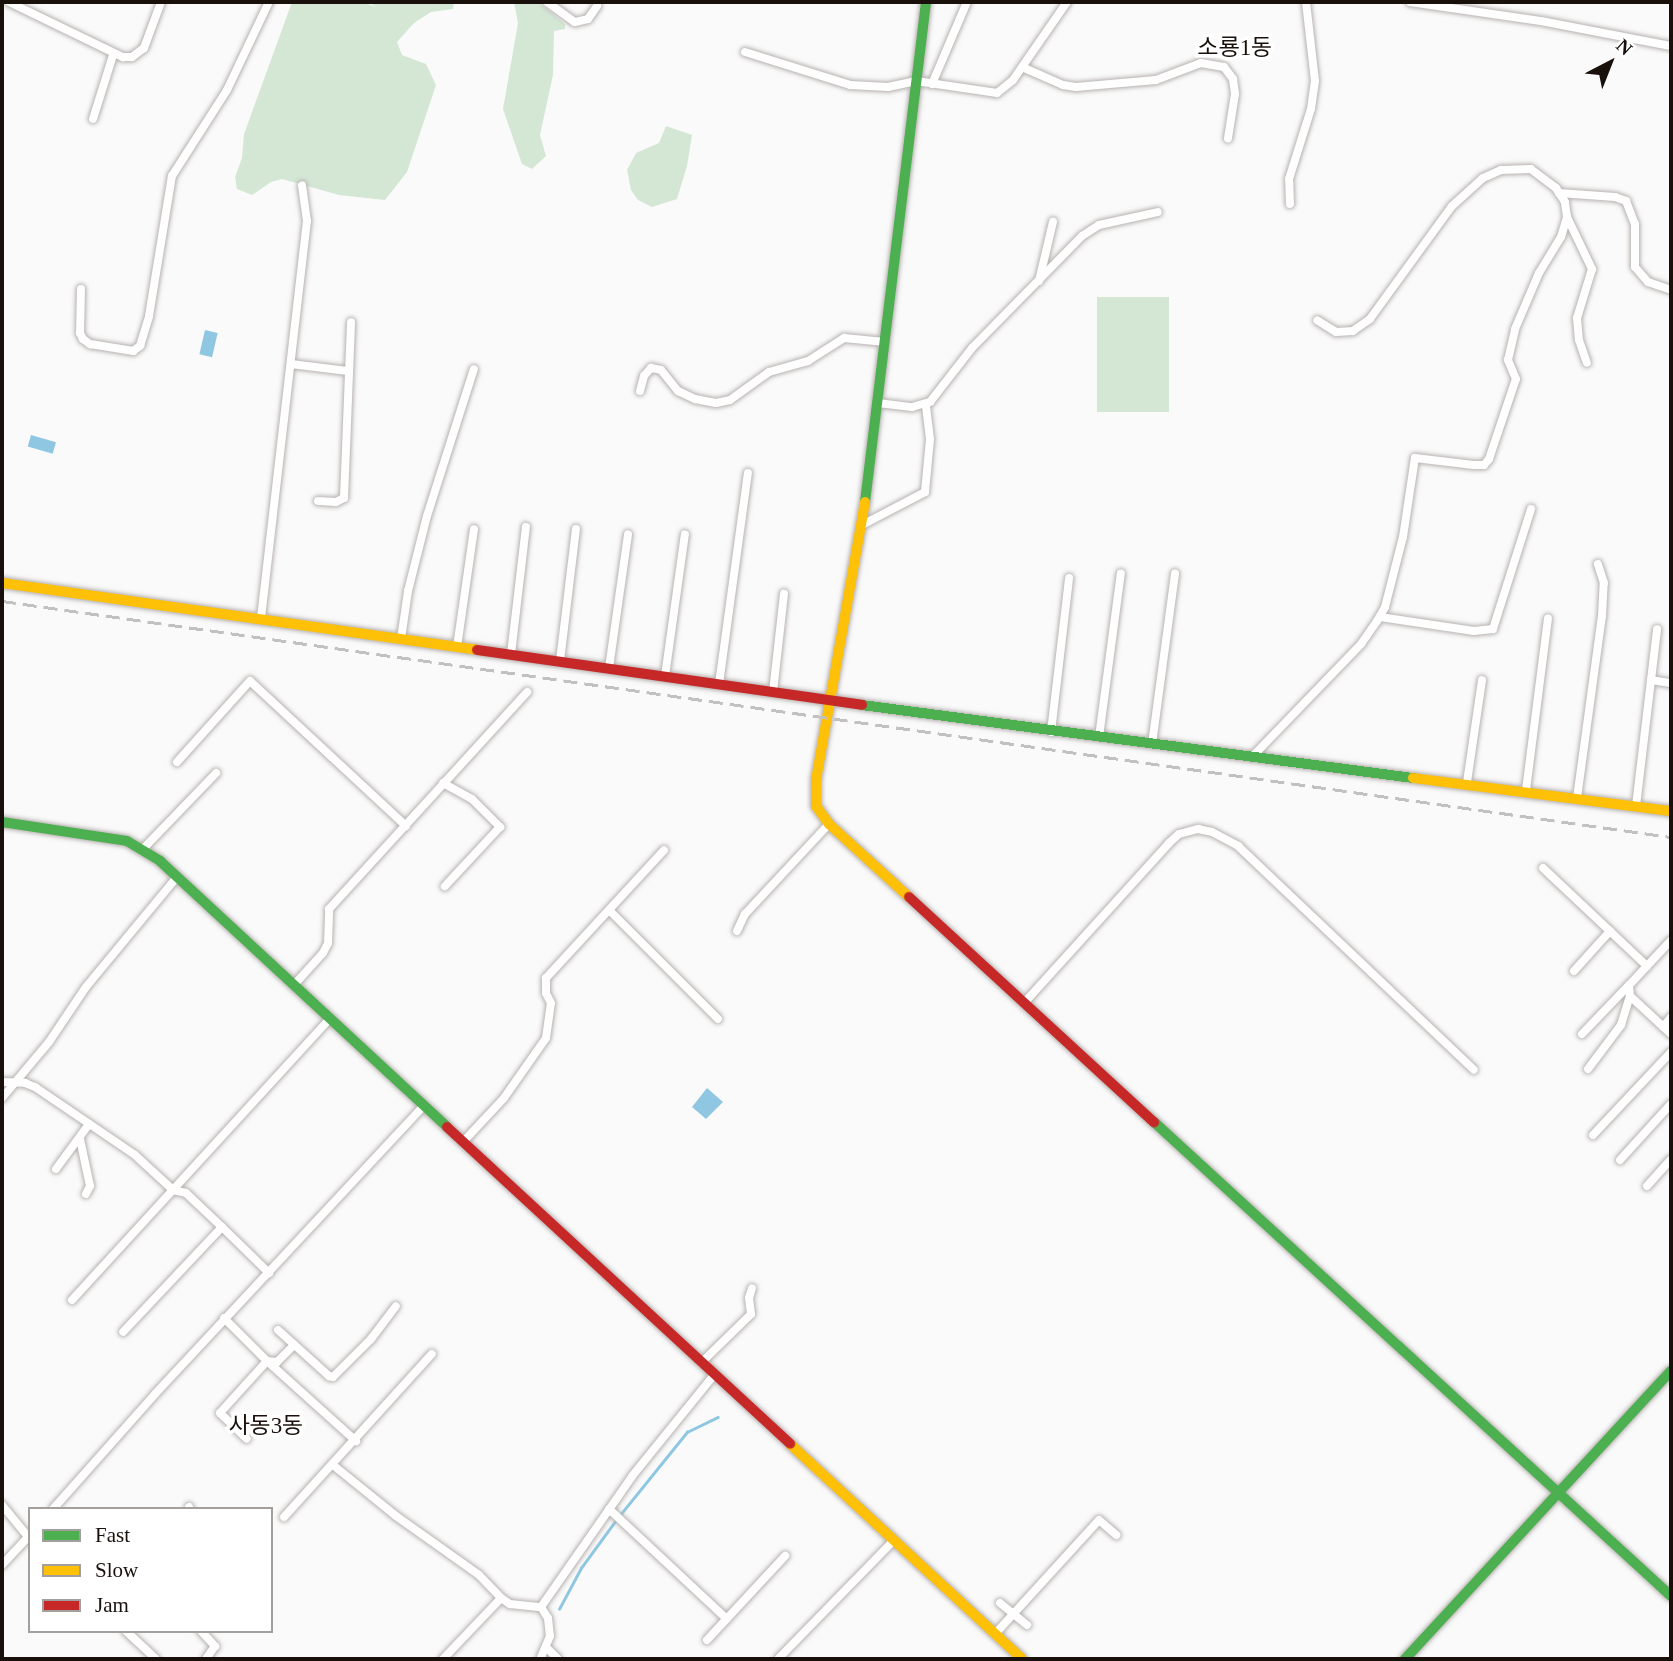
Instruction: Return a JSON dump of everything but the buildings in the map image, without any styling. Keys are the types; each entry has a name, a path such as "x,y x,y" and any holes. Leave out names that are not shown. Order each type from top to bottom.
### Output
{"street":[{"path":"9,2 113,55 132,57 138,54 161,2"},
{"path":"81,289 80,333 83,339 90,344 133,351 139,346 149,316 172,176 227,90 269,2"},
{"path":"547,2 575,22 588,19 597,6"},
{"path":"926,2 862,525 814,792 816,806 830,824 1671,1596"},
{"path":"932,84 967,2"},
{"path":"744,52 850,85 888,87 916,81 997,93 1013,80 1067,2"},
{"path":"1290,204 1289,179 1311,109 1315,81 1306,2"},
{"path":"1410,2 1541,21 1671,46"},
{"path":"93,119 113,55"},
{"path":"1022,66 1063,85 1076,87 1156,80 1201,63 1217,65 1224,68 1233,79 1235,94 1228,138"},
{"path":"1317,320 1336,332 1353,331 1370,319 1452,206 1483,178 1501,170 1531,169 1559,193 1565,202 1567,217 1592,270 1577,318 1579,340 1587,363"},
{"path":"261,618 307,221 302,185"},
{"path":"1559,193 1615,197 1626,201 1635,225 1634,267 1648,282 1671,290"},
{"path":"878,403 926,405 947,384 972,348 1038,284 1059,257 1082,236 1100,225 1158,212"},
{"path":"1253,756 1361,644 1380,617 1403,537 1415,458 1474,466 1484,465 1489,459 1516,379 1508,360 1515,329 1539,273 1561,237 1567,217"},
{"path":"1038,284 1053,222"},
{"path":"318,501 336,502 344,498 351,322"},
{"path":"640,391 644,376 651,368 661,370 678,391 695,399 716,403 730,400 769,372 808,361 844,338 885,342"},
{"path":"290,364 348,371"},
{"path":"401,639 408,591 426,516 474,369"},
{"path":"862,525 925,492 930,439 926,405"},
{"path":"719,684 748,473"},
{"path":"1380,617 1474,631 1493,629 1531,509"},
{"path":"511,654 526,527"},
{"path":"457,647 474,529"},
{"path":"560,661 576,529"},
{"path":"609,668 628,534"},
{"path":"665,676 685,534"},
{"path":"1577,798 1602,615 1604,583 1598,564"},
{"path":"1099,737 1121,573"},
{"path":"1152,744 1175,574"},
{"path":"1051,732 1069,578"},
{"path":"2,583 1051,732 1467,782 1671,811"},
{"path":"773,692 784,594"},
{"path":"1525,790 1548,618"},
{"path":"1636,806 1657,629"},
{"path":"1467,782 1482,680"},
{"path":"1651,680 1671,682"},
{"path":"177,762 250,681 406,826"},
{"path":"294,985 323,953 328,943 329,909 527,692"},
{"path":"142,850 216,773"},
{"path":"443,783 472,800 500,827 444,886"},
{"path":"2,822 127,841 177,877 1022,1659"},
{"path":"737,931 745,914 830,824"},
{"path":"1025,1002 1169,843 1180,834 1198,830 1212,832 1238,846 1300,901 1474,1070"},
{"path":"463,1142 504,1098 546,1038 551,1003 546,993 547,978 664,850"},
{"path":"1543,868 1647,966"},
{"path":"2,1098 49,1042 86,987 177,877"},
{"path":"609,910 718,1018"},
{"path":"1574,971 1610,931"},
{"path":"1582,1034 1671,940"},
{"path":"1588,1069 1621,1025 1630,996 1629,985"},
{"path":"1630,996 1671,1034"},
{"path":"1663,1027 1671,1017"},
{"path":"72,1300 330,1018"},
{"path":"1593,1135 1671,1052"},
{"path":"2,1082 35,1087 135,1155 173,1190 186,1193 269,1273"},
{"path":"1620,1160 1671,1104"},
{"path":"55,1507 224,1318 424,1106"},
{"path":"56,1170 89,1124"},
{"path":"80,1139 90,1186 86,1194"},
{"path":"1647,1186 1671,1159"},
{"path":"123,1332 222,1227"},
{"path":"701,1363 751,1314 749,1298 752,1288"},
{"path":"278,1330 328,1376 337,1376 396,1306"},
{"path":"224,1318 267,1362 356,1441"},
{"path":"247,1439 220,1413 267,1362 277,1362 295,1345"},
{"path":"284,1517 356,1441 432,1354"},
{"path":"1405,1659 1671,1371"},
{"path":"541,1607 609,1509 714,1376"},
{"path":"333,1465 396,1516 479,1576 501,1598 510,1604 541,1607"},
{"path":"2,1506 28,1536"},
{"path":"609,1509 727,1619"},
{"path":"995,1634 1100,1519 1116,1535"},
{"path":"2,1565 28,1538"},
{"path":"778,1659 894,1540"},
{"path":"708,1640 785,1556"},
{"path":"443,1659 501,1598"},
{"path":"1000,1603 1012,1616 1027,1625"},
{"path":"540,1659 548,1649 550,1636 548,1618 541,1607"},
{"path":"128,1633 156,1659"},
{"path":"203,1633 215,1646 206,1659"},
{"path":"548,1649 558,1659"}],"green space":[{"path":"292,2 363,2 376,7 368,2 454,2 453,9 431,12 414,23 397,42 402,55 426,64 436,85 407,172 385,200 339,195 282,179 271,182 252,195 237,189 235,177 242,158 244,134"},
{"path":"514,2 538,2 565,24 565,29 554,31 553,75 540,135 546,156 532,169 522,164 503,109 518,23"},
{"path":"666,126 692,135 687,166 677,199 652,207 638,200 631,190 627,170 636,153 659,143"},
{"path":"1097,297 1169,297 1169,412 1097,412"}],"water":[{"path":"205,330 218,333 212,357 199,354"},
{"path":"31,435 56,442 53,454 28,447"},
{"path":"707,1088 723,1102 706,1119 692,1107"}],"waterway":[{"path":"620,1515 687,1432 718,1417"},
{"path":"559,1609 581,1568 616,1520"}],"railway":[{"path":"2,601 1671,837"}],"traffic: fast":[{"path":"865,502 926,2"},
{"path":"862,705 1413,778"},
{"path":"2,822 127,841 160,861 447,1127"},
{"path":"1154,1122 1671,1596"},
{"path":"1405,1659 1671,1371"}],"traffic: slow":[{"path":"865,502 816,779 816,806 829,824 909,897"},
{"path":"2,583 477,650"},
{"path":"1413,778 1671,811"},
{"path":"790,1444 1022,1659"}],"traffic: jam":[{"path":"477,650 862,705"},
{"path":"909,897 1154,1122"},
{"path":"447,1127 790,1444"}],"district":[{"name":"소룡1동","path":"1235,48"},
{"name":"사동3동","path":"266,1426"}]}
